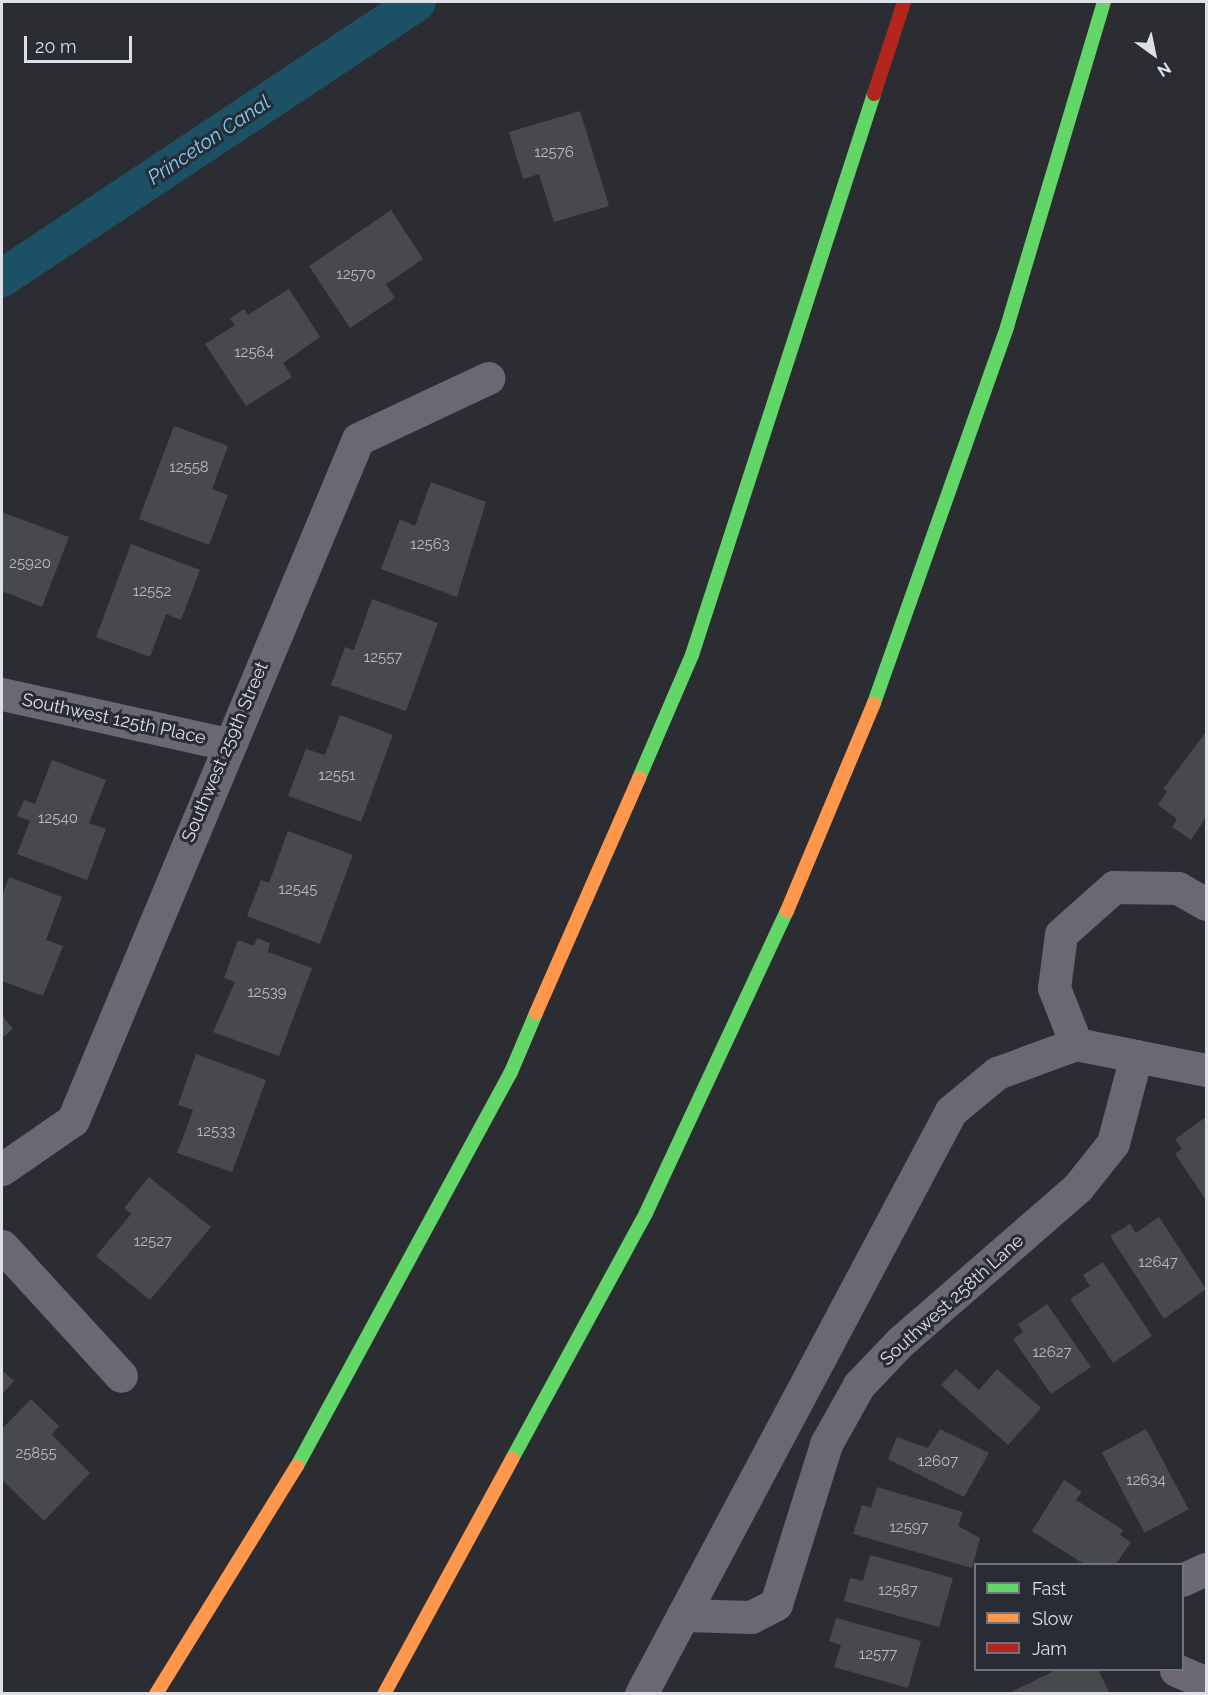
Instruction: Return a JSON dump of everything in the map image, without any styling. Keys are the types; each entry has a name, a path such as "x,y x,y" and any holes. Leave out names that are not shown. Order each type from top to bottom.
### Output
{"highway":[{"path":"156,1694 270,1516 511,1072 692,655 904,2"},
{"path":"384,1694 641,1223 772,948 894,652 1007,327 1104,2"}],"street":[{"name":"Southwest 259th Street","path":"2,1169 73,1120 227,744 358,439 488,378"},
{"name":"Southwest 125th Place","path":"2,694 227,744"},
{"path":"1076,1044 1054,988 1061,934 1114,886 1178,888 1206,904"},
{"path":"641,1694 951,1111 997,1073 1076,1044 1206,1070"},
{"name":"Southwest 258th Lane","path":"683,1615 751,1617 776,1604 826,1444 859,1385 900,1342 1078,1186 1113,1143 1136,1056"},
{"path":"2,1246 121,1376"},
{"path":"1184,1579 1206,1569"},
{"path":"1178,1671 1206,1683"}],"building":[{"path":"580,111 609,206 554,222 539,174 523,179 509,132"},
{"path":"391,210 423,259 386,284 395,298 350,328 309,266"},
{"path":"289,289 320,337 283,363 292,377 246,406 205,344 235,325 230,319 244,309 248,315"},
{"path":"174,426 228,446 212,489 228,495 209,545 139,519"},
{"path":"431,482 486,502 457,597 381,569 400,519 415,526"},
{"path":"2,512 69,537 42,607 2,591"},
{"path":"131,544 200,570 181,620 166,614 150,657 96,637"},
{"path":"372,599 438,623 406,711 331,685 345,647 354,650"},
{"path":"340,715 393,735 361,822 288,796 306,749 325,755"},
{"path":"1206,732 1206,817 1191,840 1172,827 1177,819 1158,805 1167,791 1163,789"},
{"path":"52,760 106,780 89,823 106,829 87,880 17,854 30,821 17,816 24,800 35,804"},
{"path":"288,831 353,855 320,944 247,916 261,880 269,883"},
{"path":"9,877 62,897 46,940 63,946 43,996 2,981 2,896"},
{"path":"257,938 270,943 268,952 312,968 279,1056 213,1032 235,982 224,978 238,940 254,946"},
{"path":"2,1015 13,1029 2,1038"},
{"path":"196,1054 266,1080 232,1172 177,1153 193,1110 178,1105"},
{"path":"1206,1117 1206,1200 1175,1154 1182,1149 1175,1139"},
{"path":"149,1177 211,1227 150,1300 96,1256 131,1214 124,1208"},
{"path":"1159,1217 1206,1289 1164,1319 1110,1236 1130,1224 1136,1233"},
{"path":"1103,1262 1152,1336 1113,1363 1070,1299 1090,1286 1083,1275"},
{"path":"1047,1304 1091,1367 1051,1394 1013,1339 1023,1332 1018,1324"},
{"path":"956,1369 979,1390 997,1369 1041,1408 1008,1445 941,1385"},
{"path":"2,1370 14,1381 2,1394"},
{"path":"31,1399 59,1426 52,1435 90,1473 44,1521 2,1480 2,1429"},
{"path":"940,1429 989,1453 964,1497 888,1459 897,1437 928,1448"},
{"path":"1146,1429 1189,1509 1145,1533 1102,1452"},
{"path":"1064,1480 1082,1492 1076,1500 1123,1530 1120,1535 1131,1542 1117,1563 1082,1563 1032,1531"},
{"path":"877,1487 963,1512 958,1526 980,1538 972,1568 853,1534 862,1505 871,1508"},
{"path":"870,1555 953,1578 939,1627 844,1601 850,1578 863,1581"},
{"path":"836,1618 921,1641 908,1688 834,1667 841,1645 829,1641"},
{"path":"1054,1671 1098,1671 1110,1694 1007,1694"}],"waterway":[{"name":"Princeton Canal","path":"2,278 417,2"}],"traffic: fast":[{"path":"874,703 1007,327 1104,2"},
{"path":"639,778 692,655 874,94"},
{"path":"512,1459 646,1213 787,911"},
{"path":"297,1466 511,1072 536,1013"}],"traffic: slow":[{"path":"787,911 874,703"},
{"path":"536,1013 639,778"},
{"path":"384,1694 512,1459"},
{"path":"156,1694 297,1466"}],"traffic: jam":[{"path":"874,94 904,2"}]}
